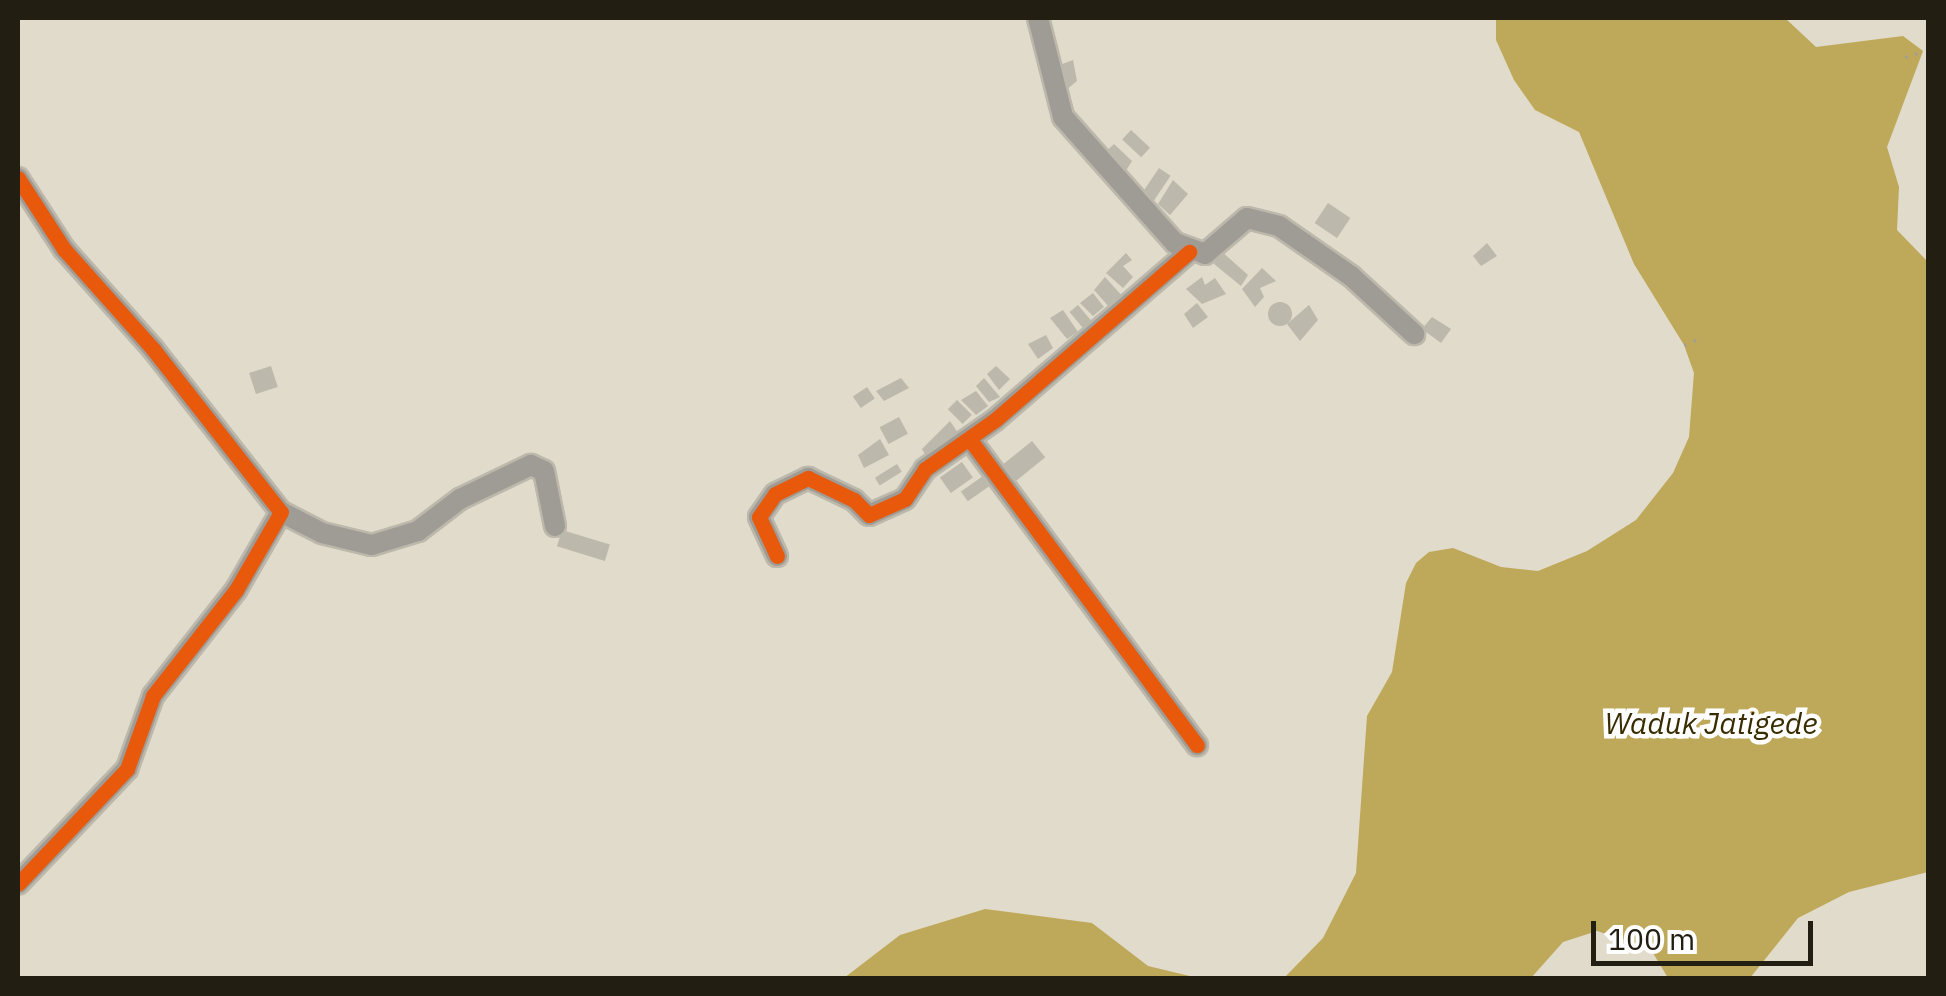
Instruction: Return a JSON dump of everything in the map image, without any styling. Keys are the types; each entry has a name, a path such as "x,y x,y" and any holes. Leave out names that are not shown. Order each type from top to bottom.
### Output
{"street":[{"path":"1038,18 1063,117 1136,207 1189,252 1205,254 1248,218 1280,226 1351,276 1414,334"},
{"path":"18,178 64,250 153,348 281,512 343,540 383,543 418,531 460,499 531,465 544,471 556,526"},
{"path":"778,556 759,516 776,494 808,478 854,500 869,515 879,514 905,499 926,469 970,440 1189,252"},
{"path":"970,440 1197,745"},
{"path":"18,884 127,770 152,696 236,590 281,512"}],"path":[{"path":"1906,57 1924,51"},
{"path":"1684,345 1696,340"},
{"path":"1620,934 1642,927"}],"water":[{"name":"Waduk Jatigede","path":"1496,18 1785,18 1816,47 1903,36 1923,51 1887,147 1899,187 1897,230 1928,262 1928,872 1849,892 1798,918 1750,978 1668,978 1650,948 1597,931 1563,942 1531,978 1284,978 1323,938 1356,873 1367,716 1392,672 1406,583 1416,563 1429,552 1453,548 1501,567 1538,571 1587,551 1636,520 1673,473 1689,437 1694,373 1684,345 1634,264 1579,132 1535,110 1514,80 1496,40"},
{"path":"985,909 1092,923 1148,966 1198,978 844,978 900,935"}],"building":[{"path":"1073,60 1077,81 1060,95 1054,67"},
{"path":"1131,130 1150,148 1141,157 1122,140"},
{"path":"1114,144 1132,161 1125,172 1101,156"},
{"path":"1159,168 1171,176 1153,202 1142,194"},
{"path":"1173,180 1188,194 1170,215 1158,204"},
{"path":"1328,203 1350,218 1337,238 1315,223"},
{"path":"1487,243 1497,256 1481,266 1473,256"},
{"path":"1221,251 1248,275 1241,286 1214,264"},
{"path":"1126,253 1132,260 1123,266 1133,277 1123,288 1106,273"},
{"path":"1262,268 1276,281 1260,288 1264,297 1255,307 1242,289"},
{"path":"1105,277 1124,298 1110,308 1094,290"},
{"path":"1202,277 1205,285 1215,278 1226,294 1202,304 1186,289"},
{"path":"1093,293 1104,307 1093,316 1080,303"},
{"path":"1280,302 1292,314 1280,326 1268,314"},
{"path":"1197,303 1208,317 1193,328 1184,314"},
{"path":"1078,305 1093,323 1084,330 1070,312"},
{"path":"1309,305 1318,320 1300,341 1287,324"},
{"path":"1063,310 1078,332 1067,339 1050,318"},
{"path":"1432,317 1451,329 1441,343 1422,329"},
{"path":"1046,335 1053,348 1038,359 1028,344"},
{"path":"271,366 278,387 256,394 249,373"},
{"path":"996,366 1010,379 999,390 987,374"},
{"path":"901,378 909,388 884,401 876,391"},
{"path":"984,378 1000,397 989,402 976,386"},
{"path":"867,387 875,399 861,408 853,397"},
{"path":"976,391 988,406 976,415 961,400"},
{"path":"957,400 972,415 963,424 948,409"},
{"path":"899,417 908,434 888,444 880,427"},
{"path":"950,421 962,439 929,461 922,449"},
{"path":"880,439 889,455 864,468 858,455"},
{"path":"1032,441 1045,457 1015,482 1002,466"},
{"path":"962,462 973,478 951,493 940,477"},
{"path":"897,464 902,472 880,485 875,478"},
{"path":"983,476 990,486 968,501 961,491"},
{"path":"562,530 610,545 605,561 557,546"}],"cycle path":[{"path":"18,178 64,249 153,349 281,512 236,590 153,696 127,769 18,884"},
{"path":"777,556 759,517 775,494 808,478 854,500 869,515 905,499 925,469 995,420 1189,252"},
{"path":"971,441 1197,745"}]}
